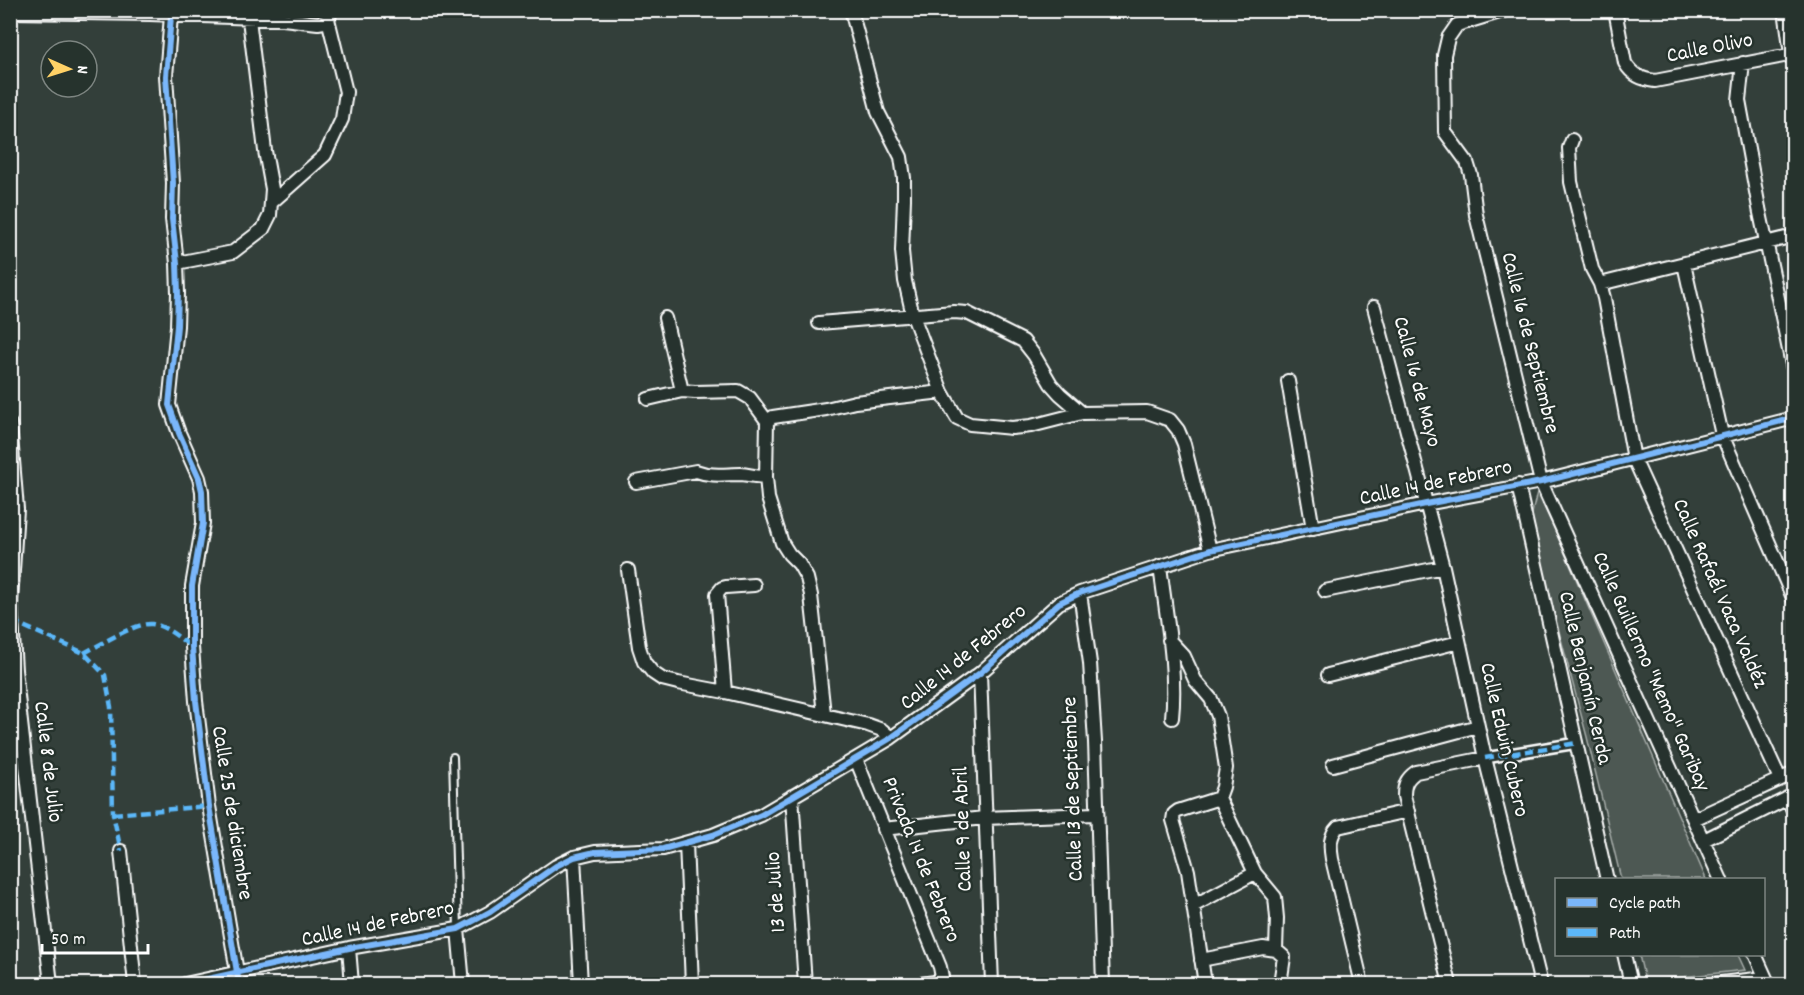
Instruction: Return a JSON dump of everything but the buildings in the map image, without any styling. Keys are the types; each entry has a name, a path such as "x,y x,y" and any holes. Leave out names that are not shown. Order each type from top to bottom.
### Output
{"street":[{"path":"851,10 878,112 901,157 904,178 902,251 905,281 913,316 942,392 957,418 970,424 1022,427 1082,413 1147,412 1170,420 1178,430 1184,444 1210,550"},
{"name":"Calle 16 de Septiembre","path":"1506,10 1457,25 1448,38 1444,55 1444,132 1467,162 1471,175 1476,215 1541,482"},
{"name":"Calle Olivo","path":"1615,10 1625,63 1635,75 1644,80 1655,81 1792,54"},
{"path":"1785,10 1792,54"},
{"path":"10,12 150,12 171,16 318,22 324,22 330,15"},
{"path":"272,202 325,155 342,119 346,92 330,15"},
{"name":"Calle 25 de diciembre","path":"171,16 166,76 173,183 172,219 177,263 177,326 169,405 199,478 203,507 199,549 192,586 192,647 196,701 208,794 238,979"},
{"path":"177,263 233,252 263,229 270,215 272,189 265,151 249,19"},
{"path":"1743,63 1739,100 1794,374"},
{"name":"Calle Rafaél Vaca Valdéz","path":"1572,140 1569,148 1571,182 1592,268 1600,284 1634,459 1780,779"},
{"path":"1600,284 1794,236"},
{"path":"1684,264 1722,435 1794,600"},
{"name":"Calle 16 de Mayo","path":"1374,307 1426,504"},
{"path":"819,323 954,312 967,313 1023,341 1051,384 1082,413"},
{"path":"665,318 682,391"},
{"path":"1288,381 1313,529"},
{"path":"648,399 682,391 695,393 738,391 750,398 766,421 768,498 782,543 807,578 811,595 824,714"},
{"path":"766,421 773,417 855,402 942,392"},
{"name":"Calle 14 de Febrero","path":"185,984 238,979 349,948 458,929 490,912 556,866 574,857 595,852 663,849 713,835 760,815 891,738 980,673 1059,603 1080,592 1210,550 1541,482 1794,418"},
{"name":"Calle 8 de Julio","path":"10,424 17,508 11,620 18,701 51,984"},
{"path":"636,482 696,471 715,476 739,474 766,477"},
{"name":"Calle Guillermo \"Memo\" Garibay","path":"1541,482 1721,878"},
{"name":"Calle Benjamín Cerda","path":"1518,485 1607,878"},
{"name":"Calle Edwin Cubero","path":"1426,504 1443,567 1485,758 1541,984"},
{"path":"1160,566 1169,639 1174,704 1172,718"},
{"path":"1325,591 1443,567"},
{"path":"627,570 639,647 644,662 653,673 662,679 868,725 882,730 891,738"},
{"path":"725,692 717,594 726,587 754,585"},
{"name":"Calle 13 de Septiembre","path":"1080,592 1090,663 1095,742 1103,984"},
{"path":"1169,639 1184,656 1195,680 1211,699 1218,716 1226,768 1219,798 1255,873 1275,897 1276,950"},
{"path":"1328,675 1459,642"},
{"name":"Calle 9 de Abril","path":"980,673 992,984"},
{"path":"1333,765 1478,726"},
{"path":"1450,984 1404,796 1404,786 1409,777 1416,772 1577,743"},
{"name":"Privada 14 de Febrero","path":"856,759 940,967 942,977 935,982 920,984"},
{"path":"1694,819 1794,773"},
{"name":"13 de Julio","path":"792,796 805,984"},
{"path":"1704,840 1790,797 1794,812"},
{"path":"1205,984 1188,871 1173,820 1174,814 1178,811 1219,798"},
{"path":"1362,984 1332,859 1331,839 1338,827 1408,811"},
{"path":"884,829 984,818 1096,814"},
{"path":"686,843 692,984"},
{"path":"121,851 135,984"},
{"path":"574,857 581,984"},
{"path":"1193,906 1255,873"},
{"path":"458,929 463,984"},
{"path":"349,948 352,984"},
{"path":"1201,960 1263,948 1276,950 1284,957 1280,984"},
{"path":"1624,956 1631,984"},
{"path":"1712,984 1767,981 1756,956"}],"lane":[{"path":"453,757 458,929"}],"shaded area":[{"path":"1537,492 1706,878 1621,878 1587,737 1530,522"},
{"path":"1639,956 1738,956 1745,970 1645,981"}],"marked path":[{"path":"12,621 84,653 105,675 111,707 113,814 121,851"},
{"path":"84,653 128,630 145,624 163,627 192,647"},
{"path":"1485,758 1577,743"},
{"path":"113,814 209,806"}],"cycle path":[{"path":"171,16 166,76 173,183 172,219 178,293 169,405 199,478 202,491 203,523 192,586 192,647 196,701 209,806 239,984"},
{"path":"185,984 349,948 458,929 490,912 556,866 574,857 595,852 663,849 713,835 761,815 891,738 980,673 1059,603 1080,593 1210,550 1541,482 1794,418"}]}
